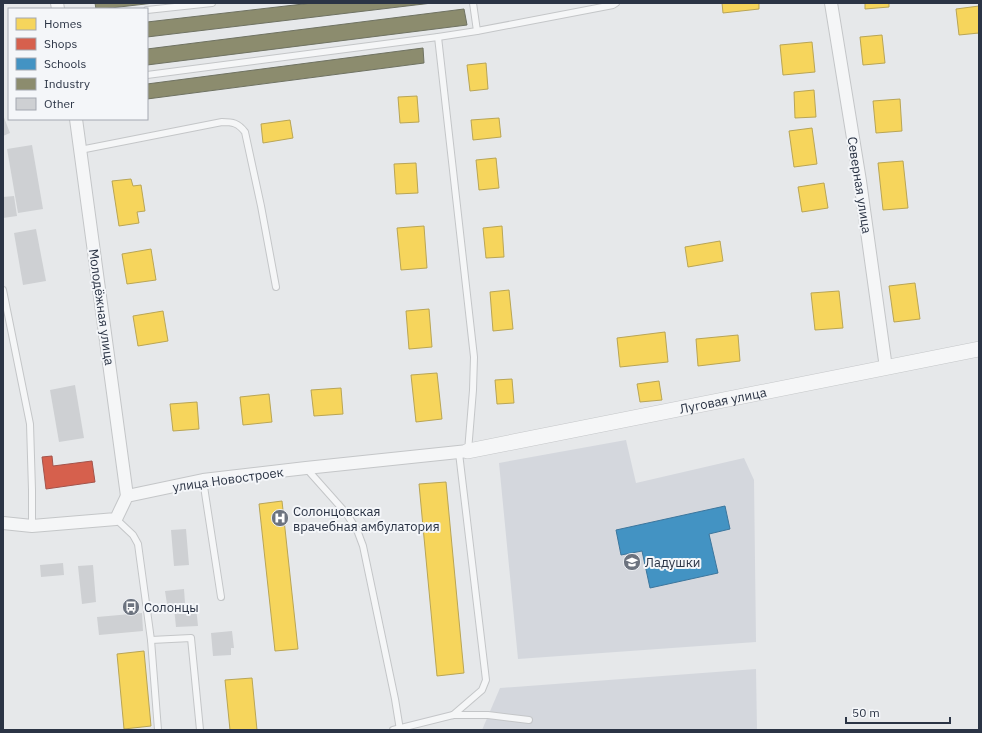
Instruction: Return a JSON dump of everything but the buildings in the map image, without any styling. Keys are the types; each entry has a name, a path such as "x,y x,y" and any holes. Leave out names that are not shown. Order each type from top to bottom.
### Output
{"street":[{"name":"Северная улица","path":"831,3 860,181 886,368"},
{"name":"Молодёжная улица","path":"76,120 128,496"},
{"name":"Луговая улица","path":"464,452 979,349"},
{"name":"улица Новостроек","path":"128,496 204,480 464,452"},
{"path":"3,523 32,526 116,519 128,496"}],"lane":[{"path":"148,10 212,3"},
{"path":"474,3 477,31"},
{"path":"148,75 438,37 477,31 613,5 616,3"},
{"path":"438,37 474,358 473,390 464,452 486,680 482,690 453,714"},
{"path":"80,150 222,122 231,122 240,126 245,132 276,287"},
{"path":"3,290 30,424 32,526"},
{"path":"306,468 346,513 357,530 363,546 400,729"},
{"path":"204,480 222,597"},
{"path":"116,519 133,535 138,544 151,640 158,730"},
{"path":"151,640 190,638 200,730"},
{"path":"393,730 453,714 488,715 529,720"}],"shaded area":[{"name":"Ладушки","path":"626,440 636,483 744,458 754,480 756,642 518,659 499,463"},
{"path":"756,669 757,730 482,730 500,688"}],"place":[{"name":"Солонцовская врачебная амбулатория","path":"280,518"},
{"name":"Ладушки","path":"632,562"},
{"name":"Солонцы","path":"131,607"}]}
